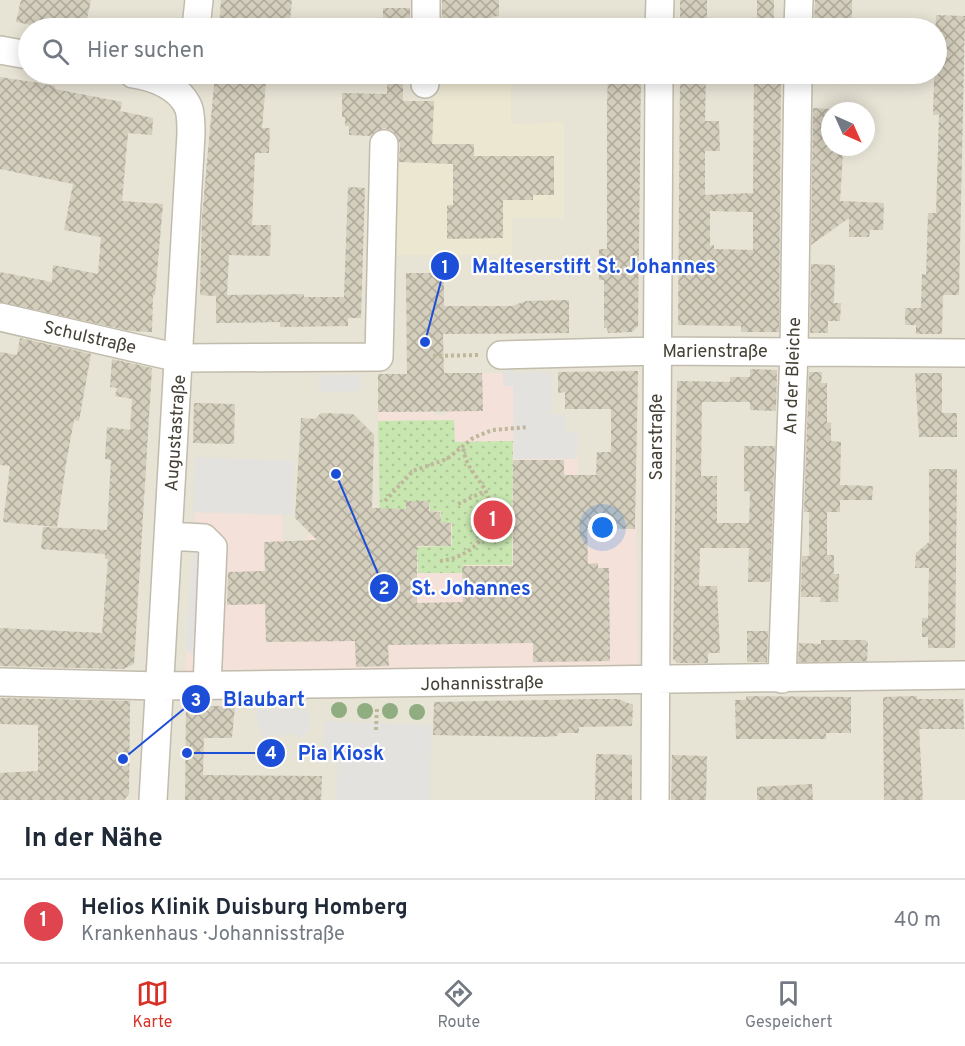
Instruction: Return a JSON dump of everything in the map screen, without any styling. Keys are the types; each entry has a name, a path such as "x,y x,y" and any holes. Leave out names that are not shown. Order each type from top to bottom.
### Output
{"street":[{"path":"197,18 199,0"},
{"path":"426,0 426,18"},
{"path":"659,18 660,0"},
{"path":"798,18 799,0"},
{"path":"0,50 18,53"},
{"name":"Augustastraße","path":"153,800 191,134 189,108 180,84"},
{"name":"Saarstraße","path":"655,800 659,84"},
{"name":"An der Bleiche","path":"782,679 794,351 798,84"},
{"path":"179,358 379,357 384,144"},
{"name":"Schulstraße","path":"0,317 179,358"},
{"name":"Marienstraße","path":"501,355 656,351 965,353"},
{"path":"168,536 204,538 213,547 207,686"},
{"name":"Johannisstraße","path":"0,682 207,686 965,675"}],"path":[{"path":"433,357 501,355"},
{"path":"385,501 413,471 447,459 463,445 484,432 528,427"},
{"path":"440,561 459,558 482,540 491,515 485,490 467,466 463,445"},
{"path":"458,504 485,490"}],"shaded area":[{"path":"0,0 965,0 965,800 0,800"},
{"path":"434,84 511,84 511,124 564,122 564,218 512,218 512,255 388,255 390,162 433,163"},
{"path":"503,369 513,369 513,373 552,372 551,414 565,415 565,432 578,432 578,486 636,487 638,668 185,672 195,512 282,515 283,541 303,541 312,532 365,501 372,501 372,507 380,512 378,410 434,411 434,415 447,415 447,411 483,410 482,373 503,373"},
{"path":"503,369 513,369 513,373 552,372 551,414 565,415 565,432 578,432 577,459 514,459 513,386 503,386"},
{"path":"319,375 361,375 361,391 319,392"},
{"path":"195,457 294,461 292,515 193,512"},
{"path":"194,532 219,536 226,545 219,652 203,665 186,649"},
{"path":"309,709 309,732 298,738 296,733 279,737 277,734 262,737 255,710"},
{"path":"324,721 431,725 430,800 336,800 338,756 323,756"}],"green space":[{"path":"454,420 455,442 513,441 512,565 463,565 462,573 418,573 417,547 452,546 452,523 441,522 441,511 430,511 429,501 406,501 406,525 380,525 378,421"}],"building":[{"path":"21,0 91,0 87,18 18,18 18,22 16,22"},
{"path":"221,0 292,0 290,18 220,18"},
{"path":"442,0 499,0 499,16 442,18"},
{"path":"680,0 707,0 707,18 680,18"},
{"path":"757,0 774,0 774,18 757,18"},
{"path":"815,0 852,0 852,18 814,18"},
{"path":"383,8 410,8 410,18 383,18"},
{"path":"936,15 965,16 959,295 943,295 942,334 916,334 916,325 905,325 905,308 921,308 922,274 926,275 928,213 936,213 939,115 933,115 934,84 947,84 947,18 936,18"},
{"path":"0,77 18,80 18,84 55,86 55,89 122,102 120,111 153,118 152,135 128,133 122,201 163,204 155,295 153,295 152,332 130,331 0,302 0,272 52,282 53,265 98,274 101,237 64,230 73,184 0,169"},
{"path":"214,84 266,84 262,128 270,128 269,153 255,153 252,225 271,225 270,256 229,255 227,295 304,294 304,297 344,297 348,187 365,188 361,318 348,318 348,326 280,327 280,322 216,323 216,296 200,295 202,217"},
{"path":"387,84 403,84 403,101 434,101 432,144 474,144 474,156 554,156 554,195 533,195 533,200 503,200 503,238 447,239 447,205 453,205 453,164 399,162 400,144 393,131 384,128 371,136 349,135 349,126 345,126 345,117 342,117 342,93 387,94"},
{"path":"608,84 641,84 638,326 632,332 608,333 607,328 604,328 604,280 599,280 599,249 607,249"},
{"path":"680,84 706,84 705,121 719,121 720,151 705,151 705,195 753,193 754,84 781,84 779,332 741,332 741,326 678,325","holes":["710,211 753,212 753,250 714,249 714,245 710,246"]},
{"path":"813,108 821,108 821,156 843,156 840,201 884,203 883,230 870,230 869,237 849,237 849,218 811,245"},
{"path":"811,264 835,265 834,303 841,303 840,321 828,321 828,333 810,333"},
{"path":"406,273 444,273 444,306 512,306 526,301 569,300 569,333 443,334 444,373 482,373 483,411 378,412 378,374 407,374"},
{"path":"20,338 91,354 79,421 74,420 57,527 3,522 10,466 0,465 0,352 17,355"},
{"path":"112,359 152,368 134,664 123,669 0,666 0,628 102,633 108,559 105,559 105,554 41,549 43,527 107,530 111,460 105,459 107,427 130,430 132,399 115,396 117,388 110,387"},
{"path":"750,369 777,370 776,411 750,410 750,402 702,402 701,476 717,476 717,523 749,523 750,492 744,491 744,446 775,446 770,582 748,582 749,548 700,548 699,586 717,586 720,653 708,653 708,663 677,663 673,659 677,381 730,382 730,377 750,377"},
{"path":"638,371 635,529 587,528 588,564 598,563 598,568 609,568 610,661 533,662 533,643 388,645 389,666 356,667 355,641 266,642 265,604 227,605 228,572 265,571 264,542 317,540 295,518 301,418 315,419 321,413 353,414 374,435 372,508 406,509 406,501 429,501 429,511 440,512 441,522 451,523 451,546 417,546 417,603 463,602 462,566 513,566 513,460 564,460 564,475 596,475 597,452 611,452 611,409 565,409 565,392 558,393 558,372"},
{"path":"809,372 822,372 821,383 827,383 827,422 831,423 831,441 841,442 840,485 873,486 872,500 840,500 840,512 827,512 827,555 834,555 834,574 839,574 838,602 820,602 821,597 801,597 802,556 809,556 809,512 804,512"},
{"path":"915,373 942,373 942,413 957,413 957,437 919,437"},
{"path":"194,403 235,404 234,444 193,443"},
{"path":"929,469 957,469 955,648 928,648 928,637 922,637 922,618 928,618 929,568 915,568 916,553 929,542"},
{"path":"747,631 768,631 767,662 747,662"},
{"path":"821,640 865,640 868,642 867,661 798,662 799,643 821,644"},
{"path":"746,696 851,697 851,733 826,733 826,739 736,739 735,700 746,700"},
{"path":"917,696 917,699 963,699 964,729 919,729 923,800 884,800 883,697"},
{"path":"0,698 130,701 129,794 124,800 0,800 0,773 38,771 38,725 0,724"},
{"path":"618,699 633,705 632,726 579,727 579,733 558,733 558,736 543,737 433,735 434,702"},
{"path":"186,706 235,706 232,738 204,738 203,775 322,776 321,800 185,800"},
{"path":"596,754 632,755 632,800 595,800"},
{"path":"672,755 707,756 706,800 671,800"},
{"path":"812,784 813,800 757,800 757,787"}],"place":[{"name":"Malteserstift St. Johannes","path":"425,342"},
{"name":"St. Johannes","path":"336,474"},
{"name":"Helios Klinik Duisburg Homberg","path":"493,520"},
{"name":"Pia Kiosk","path":"187,753"},
{"name":"Blaubart","path":"123,759"}]}
